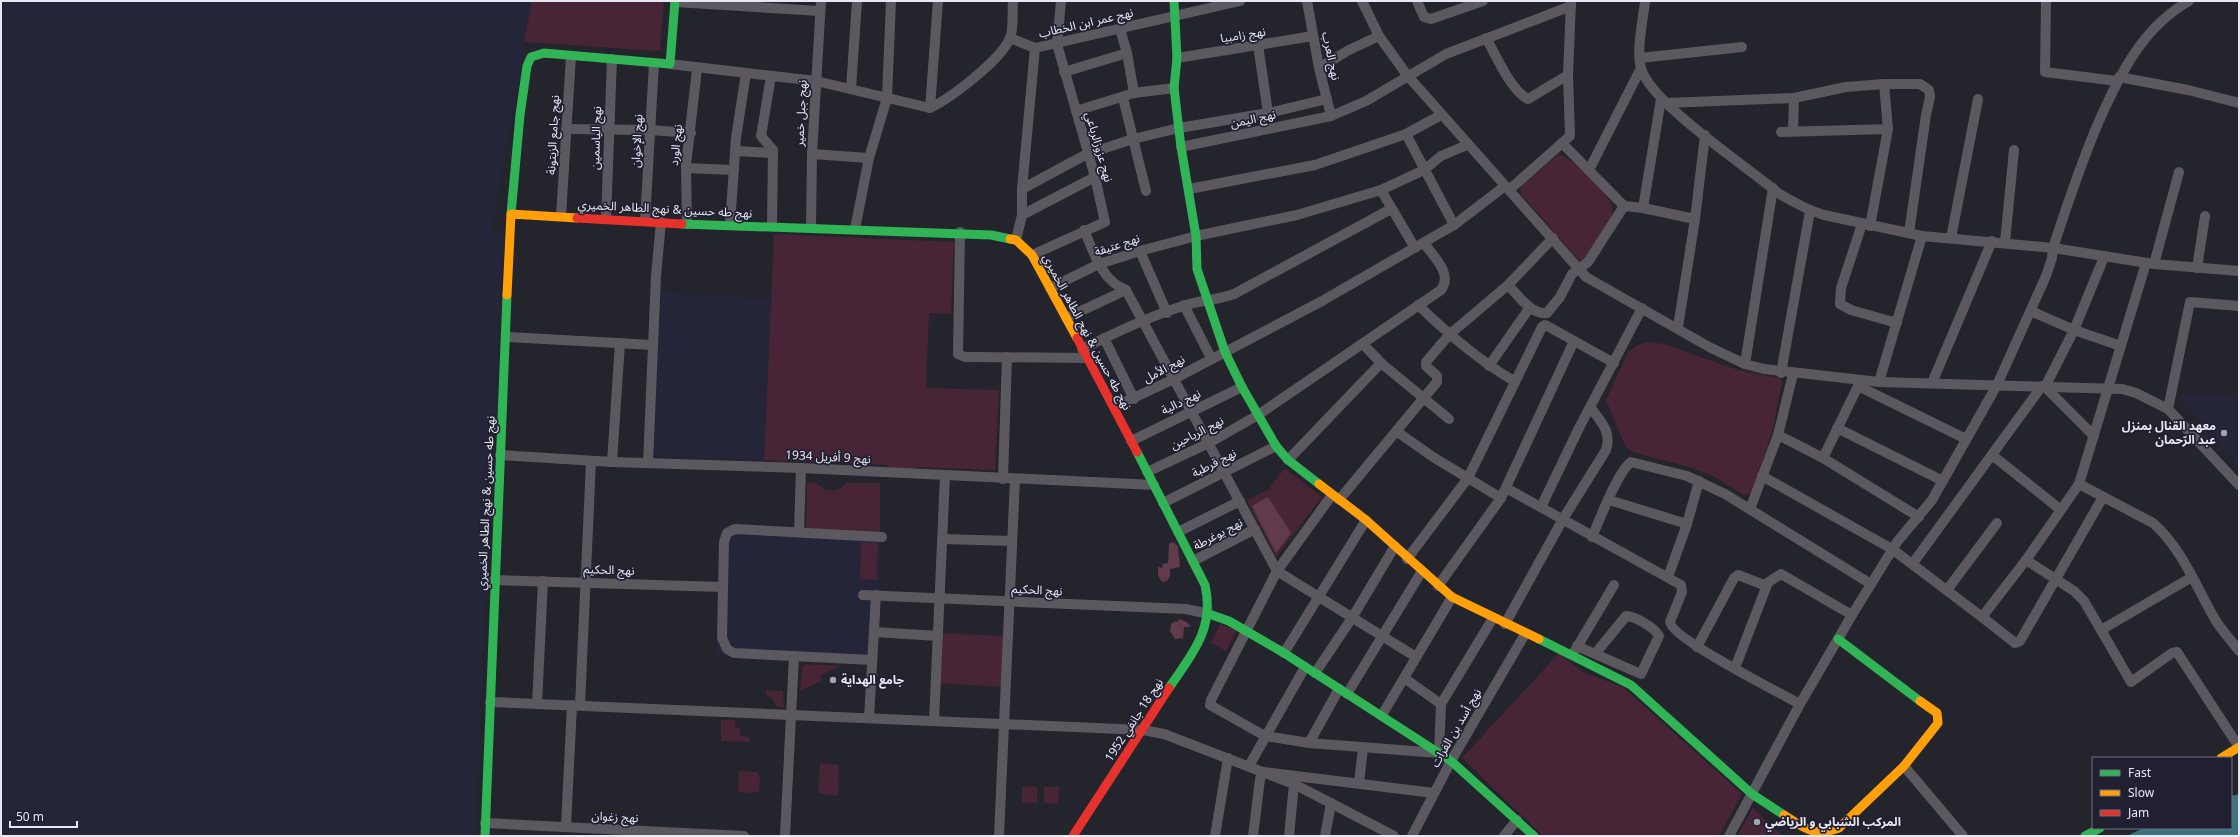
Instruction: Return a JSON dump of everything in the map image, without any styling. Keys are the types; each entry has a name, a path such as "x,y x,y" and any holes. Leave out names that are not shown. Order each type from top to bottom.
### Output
{"street":[{"path":"670,64 675,1 820,6"},
{"path":"851,89 857,1"},
{"path":"855,229 869,158 886,98 891,1"},
{"path":"930,108 938,1"},
{"path":"511,214 520,115 529,61 540,53 670,64 697,69 816,81 930,108 958,91 995,57 1010,38 1013,1"},
{"name":"نهج عزوزالرباعي","path":"1032,255 1084,230 1105,222 1095,177 1087,154 1057,44 1061,1"},
{"path":"1174,1 1176,16 1177,58 1174,88 1178,128 1196,236 1198,269 1206,300 1225,352 1242,387 1276,446 1288,460 1335,498 1366,520 1407,559 1452,597 1631,685 1752,794 1811,833 1826,834 1839,828 1904,766 1938,723 1940,718 1937,713 1838,639"},
{"name":"نهج عمر ابن الخطاب","path":"1010,38 1035,48 1240,1"},
{"name":"نهج العرب","path":"1307,1 1319,68 1331,116"},
{"path":"1362,1 1379,36 1407,75 1467,145 1553,238 1577,269 1586,277 1712,348 1745,364 1781,373 1860,383 1932,383 2109,388 2136,393 2168,409 2239,485"},
{"path":"1417,1 1424,17 1431,19 1483,1"},
{"path":"1589,170 1640,63 1645,1"},
{"path":"2046,1 2045,72 2048,74 2118,79 2188,90 2239,103"},
{"path":"1730,836 1800,704 1852,615 1892,549 1903,533 1919,517 1943,481 1997,385 2046,276 2052,258 2053,248 2084,156 2118,79 2149,33 2171,13 2189,1"},
{"path":"1571,4 1568,75 1570,136 1562,143 1589,170 1607,191 1624,206 1644,208 1695,219"},
{"name":"نهج اليمن","path":"1181,147 1331,116 1366,101 1407,75 1446,54 1571,4"},
{"name":"نهج جبل خمير","path":"811,228 812,154 820,6"},
{"path":"1120,29 1127,53 1134,94"},
{"name":"نهج زامبيا","path":"1177,58 1313,36"},
{"path":"1319,68 1349,50 1379,36"},
{"path":"1486,38 1522,97 1528,99 1568,75"},
{"path":"1258,45 1268,113"},
{"path":"1640,63 1742,46"},
{"path":"1016,240 1022,215 1022,189 1035,48"},
{"path":"1064,72 1127,53"},
{"name":"نهج جامع الزيتونة","path":"561,216 571,56"},
{"name":"نهج الياسمين","path":"606,219 612,59"},
{"name":"نهج الإخوان","path":"645,220 654,63"},
{"path":"1640,63 1646,80 1663,101 1773,188 1810,211 1866,225 1922,236 2005,242 2053,248 2150,264 2239,271"},
{"name":"نهج الورد","path":"687,224 686,168 697,69"},
{"path":"730,226 735,151 746,73"},
{"path":"771,76 761,136 773,153 772,226"},
{"path":"1663,101 1794,98 1846,87 1884,84 1920,84 1929,90 1930,97 1908,233"},
{"path":"1884,84 1888,129 1866,225 1841,288 1840,304 1851,310 1897,323"},
{"path":"1076,111 1134,94 1174,88"},
{"path":"1123,98 1146,191"},
{"path":"1793,131 1794,98"},
{"path":"1022,189 1087,154 1133,139 1178,128 1268,113 1327,99"},
{"path":"1951,238 1978,99"},
{"path":"1644,208 1663,101"},
{"path":"1189,189 1315,165 1406,134 1441,115"},
{"path":"566,129 650,130 691,133"},
{"path":"1781,132 1888,129"},
{"path":"1406,134 1454,225"},
{"path":"1678,328 1695,219 1705,135"},
{"name":"نهج الأمل","path":"1114,407 1134,399 1174,379 1211,358 1322,301 1419,246 1454,225 1507,188 1562,143"},
{"name":"نهج عتيقة","path":"1050,288 1099,264 1140,251 1196,236 1297,215 1382,190 1424,170 1441,156 1467,145"},
{"path":"2005,242 2014,150"},
{"path":"735,151 773,153"},
{"path":"812,154 869,158"},
{"path":"686,168 734,170"},
{"path":"1982,618 2026,560 2079,484 2121,346 2150,264 2179,172"},
{"path":"1022,215 1095,177"},
{"path":"1745,364 1773,188"},
{"path":"1382,190 1391,209 1419,246"},
{"path":"1508,285 1530,308 1541,313 1547,313 1560,297 1572,274 1588,262 1624,206"},
{"path":"960,232 957,352 965,357 1007,357 1085,353 1104,338 1142,319 1167,313 1184,305 1222,298 1251,286 1391,209"},
{"path":"1781,373 1810,211"},
{"name":"نهج طه حسين & نهج الطاهر الخميري","path":"485,836 494,580 511,214 645,220 730,226 960,232 1004,236 1016,240 1032,255 1114,407 1205,585 1209,598 1209,614"},
{"path":"2197,268 2205,216"},
{"path":"648,463 653,345 661,222"},
{"path":"1084,230 1099,264 1109,280 1126,290 1278,571 1416,657"},
{"path":"1879,382 1922,236"},
{"path":"1439,753 1308,743 1265,736 1210,705 1246,631 1278,571 1335,498 1396,431 1437,382 1437,376 1426,366 1426,362 1449,335 1508,285 1553,238"},
{"path":"1932,383 1992,241"},
{"name":"نهج الرياحين","path":"1147,472 1208,443 1258,415 1441,290 1445,284 1446,274 1419,246"},
{"path":"1140,251 1167,313"},
{"path":"1913,563 2044,386 2074,330 2104,257"},
{"path":"1066,318 1126,290"},
{"path":"2168,409 2190,302 2239,306"},
{"path":"1184,305 1211,358"},
{"path":"1418,305 1449,335 1489,366 1514,381"},
{"path":"1489,366 1530,308"},
{"path":"1541,507 1579,428 1591,408 1642,308"},
{"path":"2031,311 2074,330 2121,346"},
{"path":"1541,313 1544,325 1614,362"},
{"path":"1407,559 1468,478 1514,381 1540,329 1544,325"},
{"path":"506,337 653,345"},
{"path":"1104,338 1134,399"},
{"path":"1438,586 1501,498 1574,341"},
{"path":"612,462 620,343"},
{"path":"1363,344 1381,364 1423,400 1449,419"},
{"path":"1003,478 1007,357"},
{"path":"1288,460 1381,364"},
{"path":"1750,509 1778,435 1793,374"},
{"path":"1860,383 1966,439"},
{"path":"1823,458 1860,383"},
{"path":"2044,386 2094,436"},
{"name":"نهج دالية","path":"1131,441 1242,387"},
{"path":"1505,624 1563,519 1608,443 1607,430 1591,408"},
{"path":"1837,428 1943,481"},
{"path":"1396,431 1433,457 1501,498"},
{"path":"1778,435 1823,458 1919,517"},
{"name":"نهج قرطبة","path":"1163,503 1276,446"},
{"name":"نهج 9 أفريل 1934","path":"500,455 612,462 801,468 1154,485"},
{"path":"1992,455 2060,510"},
{"path":"566,827 586,583 591,461"},
{"path":"1592,537 1626,467 1631,462 1699,481 1750,509 1871,584"},
{"path":"799,532 801,468"},
{"path":"934,721 945,476"},
{"path":"1762,476 1892,549 1913,563 1982,618 2018,643 2103,497"},
{"path":"999,836 1015,479"},
{"path":"1668,576 1687,524 1699,481"},
{"path":"2079,484 2153,523 2162,531 2172,543 2218,624 2239,651"},
{"path":"1506,488 1563,519 1592,537 1681,584 1683,588 1670,625 1678,634 1697,647 1800,704"},
{"path":"1609,500 1687,524"},
{"path":"1178,532 1240,501"},
{"path":"1284,653 1366,520"},
{"path":"1947,590 1997,523"},
{"path":"872,660 734,653 726,649 722,638 724,537 730,530 739,529 882,537"},
{"name":"نهج يوغرطة","path":"1193,561 1255,529"},
{"path":"942,539 1012,541"},
{"path":"1315,673 1352,618 1395,546"},
{"path":"2026,560 2055,581 2074,591 2084,601 2131,682 2172,652 2177,652 2239,747 2223,757"},
{"path":"1308,743 1382,636 1422,571"},
{"path":"1735,668 1767,585 1780,574 1852,615"},
{"path":"1697,647 1736,575 1742,576 1760,585 1767,585"},
{"path":"2101,630 2192,577"},
{"name":"نهج الحكيم","path":"494,580 723,587"},
{"path":"538,704 543,581"},
{"path":"1572,656 1614,585"},
{"name":"نهج الحكيم","path":"862,595 1186,609 1209,614"},
{"path":"869,718 876,595"},
{"path":"1382,715 1452,597"},
{"path":"1209,614 1229,621 1284,653 1451,761 1534,836"},
{"name":"نهج 18 جانفي 1952","path":"1073,836 1198,644 1205,631 1209,614"},
{"path":"1577,646 1595,654 1641,674 1659,636 1656,631 1634,618 1626,616 1595,654"},
{"path":"1439,753 1441,704 1493,618"},
{"path":"874,632 938,636"},
{"name":"نهج أسد بن الفرات","path":"1412,836 1451,761 1525,634"},
{"path":"784,836 794,656"},
{"path":"1248,766 1305,667"},
{"path":"1404,678 1441,704"},
{"path":"490,702 1143,730 1164,734 1294,784 1394,836"},
{"path":"1359,783 1363,748"},
{"path":"1215,836 1228,758"},
{"path":"1904,766 1963,836"},
{"path":"1263,772 1434,793"},
{"path":"1253,836 1260,779 1263,772"},
{"path":"1289,836 1294,784"},
{"path":"1325,836 1331,803"},
{"path":"1504,836 1517,820"},
{"name":"نهج زغوان","path":"485,823 535,831 566,827 744,836"},
{"path":"2085,836 2098,829"}],"shaded area":[{"path":"1,1 532,1 491,232 503,234 475,836 1,836"},
{"path":"532,1 664,1 660,51 524,42"},
{"path":"1559,154 1571,161 1587,174 1610,201 1613,210 1612,216 1585,259 1581,260 1576,257 1521,194 1521,186"},
{"path":"774,234 954,242 951,314 929,313 926,388 999,390 995,470 918,467 902,469 887,465 764,460"},
{"path":"661,292 771,300 764,460 653,455"},
{"path":"1647,342 1664,344 1738,370 1778,378 1782,382 1772,433 1751,493 1744,495 1713,476 1692,468 1633,452 1625,446 1606,400 1628,352 1638,345"},
{"name":"معهد القنال بمنزل عبد الرّحمان","path":"2179,395 2239,396 2239,469"},
{"path":"1285,468 1322,497 1276,557 1247,500 1268,490"},
{"path":"815,482 826,490 839,489 846,483 880,483 880,532 806,529 807,484"},
{"path":"1268,497 1291,533 1276,553 1252,506"},
{"path":"720,525 882,533 877,666 716,657"},
{"path":"861,542 878,543 877,580 860,579"},
{"path":"1173,542 1178,546 1180,567 1170,569 1170,576 1167,581 1162,582 1158,575 1158,567 1162,568 1163,564 1168,563 1169,544"},
{"path":"1179,619 1187,622 1191,627 1184,627 1183,638 1175,639 1170,631 1171,624 1175,621 1177,622"},
{"path":"1220,624 1237,630 1226,651 1211,643"},
{"path":"943,633 1005,636 1001,687 939,683"},
{"path":"1559,653 1583,672 1623,687 1742,794 1719,836 1543,836 1462,758"},
{"path":"805,664 840,666 820,676 821,681 800,691 802,667"},
{"path":"766,690 783,691 784,707 777,707 772,698 766,695"},
{"path":"721,720 736,720 735,728 740,728 740,735 750,738 750,742 721,741"},
{"path":"820,763 839,765 838,796 818,793"},
{"path":"739,771 758,772 758,775 760,775 759,791 754,793 738,792"},
{"path":"1022,786 1037,787 1037,803 1022,802"},
{"path":"1044,787 1059,787 1058,804 1044,803"},
{"path":"2239,794 2239,836 2127,836 2141,829 2232,829 2232,796"},
{"name":"المركب الشبابي و الرياضي","path":"1753,808 1783,836 1737,836"}],"traffic: fast":[{"path":"511,214 520,115 527,66 531,57 544,53 670,64 675,1"},
{"path":"1174,1 1177,58 1174,88 1181,147 1196,236 1197,269 1225,352 1242,387 1276,446 1288,460 1319,484"},
{"path":"682,224 991,235 1010,239"},
{"path":"485,836 507,295"},
{"path":"1137,452 1205,585 1207,615 1204,628 1193,652 1169,688"},
{"path":"1209,614 1229,621 1284,653 1451,761 1534,836"},
{"path":"1539,639 1631,685 1752,794 1784,815"},
{"path":"1838,639 1920,701"},
{"path":"2085,836 2098,829"}],"traffic: slow":[{"path":"507,295 511,214 577,218"},
{"path":"1010,239 1016,240 1032,255 1077,338"},
{"path":"1319,484 1366,520 1452,597 1539,639"},
{"path":"1784,815 1804,828 1816,832 1830,831 1839,828 1904,766 1938,723 1937,713 1920,701"},
{"path":"2223,757 2239,747"}],"traffic: jam":[{"path":"577,218 682,224"},
{"path":"1077,338 1137,452"},
{"path":"1073,836 1169,688"}],"place":[{"name":"معهد القنال بمنزل عبد الرّحمان","path":"2224,433"},
{"name":"جامع الهداية","path":"833,680"},
{"name":"المركب الشبابي و الرياضي","path":"1757,822"}]}
